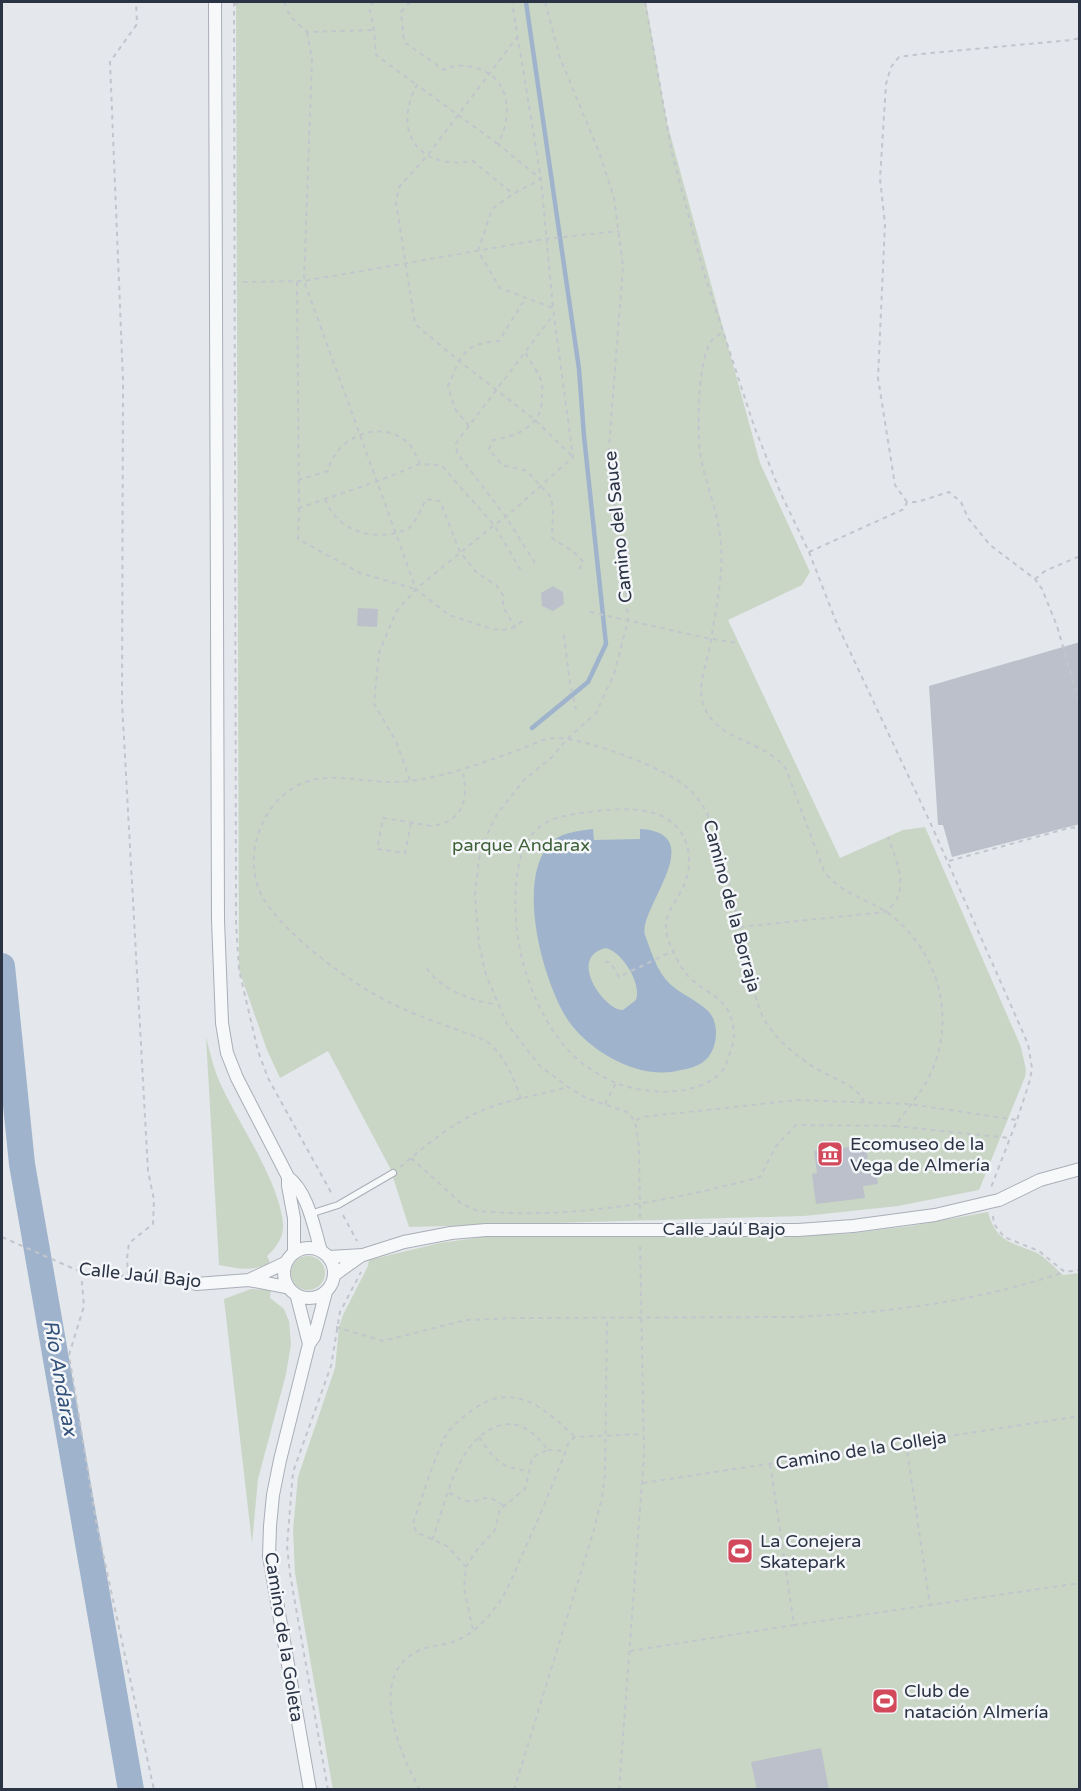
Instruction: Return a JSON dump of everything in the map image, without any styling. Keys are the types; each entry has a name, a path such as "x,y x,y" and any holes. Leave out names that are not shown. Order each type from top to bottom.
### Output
{"street":[{"path":"215,2 218,920 222,1023 227,1053 237,1078 288,1177 296,1183 325,1254 333,1265 334,1275 332,1284 326,1292 317,1298 307,1299 297,1297 286,1287 249,1280"},
{"name":"Calle Jaúl Bajo","path":"325,1254 362,1251 451,1233 486,1230 830,1228 935,1215 999,1200 1040,1180 1080,1168"},
{"path":"288,1177 294,1218 294,1252"},
{"path":"249,1280 285,1263 294,1252 302,1248 312,1248 325,1254"},
{"name":"Calle Jaúl Bajo","path":"334,1275 362,1251"},
{"path":"285,1263 283,1275 286,1287"},
{"name":"Calle Jaúl Bajo","path":"196,1284 249,1280"},
{"name":"Camino de la Goleta","path":"309,1790 269,1556 273,1495 280,1460 309,1344 314,1337 326,1292"},
{"name":"Camino de la Goleta","path":"297,1297 309,1344"}],"lane":[{"path":"309,1214 338,1205 393,1173"}],"path":[{"path":"128,1276 129,1243 153,1224 154,1200 148,1172 122,703 123,380 110,62 137,24 136,2"},
{"path":"242,2 234,3 236,922 239,969 258,1051 268,1078 362,1251"},
{"path":"284,2 290,16 307,32 312,60 304,281 416,589"},
{"path":"374,2 369,7 376,55 498,144 541,179"},
{"path":"410,2 401,12 404,42 444,69 461,65 477,68 490,73 499,84 506,97 508,115 505,130 498,144"},
{"path":"512,2 541,179 545,239 573,457"},
{"name":"Camino del Sauce","path":"545,2 560,58 599,152 614,198 619,231 623,266 608,460 625,577 628,621 614,674 596,713 567,739 552,757 524,780 496,814 479,860 475,895 479,944 486,975 507,1024 540,1066 586,1098 627,1112 635,1120"},
{"path":"645,2 672,153 703,270 754,426 781,494 809,552 837,624 948,861 1028,1044 1032,1058 1030,1080 988,1196 994,1224 1004,1237 1039,1251 1065,1272"},
{"path":"307,32 374,30"},
{"path":"518,36 427,156 399,187 396,202 415,324 535,420 573,457"},
{"path":"907,502 895,485 878,378 885,224 880,179 886,84 891,67 899,57 910,55 1080,38"},
{"path":"417,84 410,98 408,112 408,129 412,139 427,156 443,163 460,164 473,161 513,194"},
{"path":"541,179 513,194 492,209 478,251 500,288 553,308"},
{"path":"243,282 297,282 545,239 619,231"},
{"path":"297,282 298,539 360,573 416,589 449,615 492,629 503,630 515,627 522,621"},
{"path":"469,426 455,409 448,386 462,354 475,344 499,341 525,299"},
{"path":"535,563 506,517 457,453 456,443 554,314"},
{"path":"723,333 715,336 711,342 702,370 697,411 700,451 720,536 721,580 701,681 706,711 722,729 764,750 781,762 786,769 824,871 840,889 885,912 913,937 923,949 935,975 942,1023 939,1048 929,1076 895,1126"},
{"path":"525,353 542,383 542,405 535,420 526,429 514,436 493,440 489,449 502,465 527,471 542,485 551,497 554,511 552,538 578,553 584,563 579,568"},
{"path":"297,480 328,471 330,461 337,451 346,442 361,434 390,432 409,444 420,464"},
{"path":"410,781 396,741 374,704 379,652 396,612 416,589 506,517 573,457"},
{"path":"299,508 420,464 441,465 494,525 523,574"},
{"path":"907,502 917,502 949,492 960,502 968,518 990,545 1035,579 1042,589 1057,627 1080,706"},
{"path":"325,499 333,514 346,526 360,533 377,536 396,533 410,527 426,500 440,501 460,552 477,573 496,585 502,595 503,607 515,627"},
{"path":"809,552 904,508 907,502"},
{"path":"1035,579 1080,556"},
{"path":"590,612 739,643"},
{"path":"564,635 570,684 576,710"},
{"name":"Camino de la Borraja","path":"521,1099 512,1075 494,1046 485,1040 389,1003 356,983 294,933 271,908 257,884 254,866 258,834 271,807 296,786 322,778 336,777 376,781 410,781 462,770 555,737 576,740 637,761 675,779 690,790 711,821 762,1018 772,1031 806,1062 857,1091 864,1102"},
{"path":"411,823 405,853 377,849 381,820 440,825 459,812 466,792 463,774"},
{"path":"603,810 633,810 655,813 668,819 684,834 689,857 685,884 665,920 666,933 673,951 689,977 719,998 731,1017 734,1041 724,1069 707,1082 663,1093 635,1090 616,1083 589,1068 562,1044 541,1009 527,975 515,927 514,895 518,864 524,847 542,825 557,818 603,810"},
{"path":"948,861 1080,827"},
{"path":"740,927 885,912 896,902 901,886 899,868 888,837"},
{"path":"605,962 610,962 619,977 673,951"},
{"path":"427,968 432,976 454,991 480,1002 497,1004"},
{"path":"604,1105 616,1083"},
{"path":"393,1173 461,1120 484,1109 568,1087"},
{"path":"620,1790 643,1483 639,1147 635,1120 643,1116 796,1100 910,1104 1017,1120"},
{"path":"411,1158 462,1204 478,1211 587,1211 706,1192 760,1177 776,1146 796,1125 895,1126 1010,1138"},
{"name":"Calle Jaúl Bajo","path":"2,1237 81,1272 196,1284"},
{"path":"328,1790 287,1546 293,1472 331,1366 340,1312 363,1268"},
{"path":"336,1327 383,1341 466,1320 793,1317 895,1310 981,1295 1080,1270"},
{"path":"81,1272 84,1306 69,1355 96,1521 154,1790"},
{"path":"514,1790 597,1517 605,1475 607,1319"},
{"path":"466,1567 447,1546 416,1532 413,1523 444,1439 459,1421 473,1409 493,1400 523,1398 540,1406 575,1437"},
{"name":"Camino de la Colleja","path":"643,1483 1080,1416"},
{"path":"432,1540 464,1453 479,1436 493,1428 507,1424 521,1426 535,1433 548,1450"},
{"path":"420,1790 401,1751 392,1714 391,1686 394,1676 405,1659 429,1647 451,1643 464,1637 495,1608 505,1592 543,1509 569,1442 575,1437 643,1434"},
{"path":"479,1436 500,1463 510,1469 528,1471"},
{"path":"906,1443 930,1605"},
{"path":"473,1630 464,1588 466,1567 476,1551 495,1530 500,1509 525,1489 532,1459 548,1450 566,1451"},
{"path":"770,1463 794,1625"},
{"path":"449,1493 458,1499 468,1501 482,1497 492,1498 504,1506"},
{"path":"630,1651 1080,1583"}],"green space":[{"name":"parque Andarax","path":"236,2 646,2 667,123 760,463 810,572 802,585 728,620 840,858 903,830 925,827 1021,1047 1026,1070 979,1190 898,1206 804,1216 409,1227 390,1168 328,1051 280,1078 267,1050 239,970"},
{"path":"206,1037 219,1079 267,1172 280,1208 283,1224 281,1238 267,1256 270,1262 258,1268 245,1269 219,1265"},
{"path":"988,1212 995,1230 1006,1240 1037,1253 1063,1275 1079,1273 1079,1789 333,1790 295,1573 293,1530 298,1477 335,1368 339,1327 369,1260 440,1243 490,1236 845,1234 911,1226"},
{"path":"308,1256 320,1261 325,1273 320,1285 308,1290 296,1285 291,1273 296,1261"},
{"path":"251,1289 271,1290 270,1298 284,1309 289,1321 291,1344 286,1374 258,1479 252,1543 224,1299"}],"water":[{"path":"593,829 594,840 640,839 640,829 661,834 670,844 671,858 645,923 645,935 661,974 674,988 707,1010 714,1022 715,1044 708,1057 698,1065 687,1069 650,1072 620,1062 592,1045 580,1034 560,1006 543,960 537,933 534,906 535,881 540,860 555,839 576,831","holes":["606,948 612,951 629,969 636,985 636,1000 623,1010 607,1002 599,993 589,972 589,962 595,953"]}],"building":[{"path":"553,586 563,592 564,604 553,611 542,606 541,593"},
{"path":"358,608 378,609 377,627 357,626"},
{"path":"1080,642 1080,824 952,857 943,825 938,825 929,686"},
{"path":"866,1145 869,1170 876,1169 878,1184 863,1186 865,1198 816,1204 812,1174 817,1173 814,1151"},
{"path":"821,1748 829,1790 757,1790 751,1762"}],"waterway":[{"path":"526,2 579,369 606,644 588,682 532,728"},
{"name":"Río Andarax","path":"2,966 22,1164 131,1790"}],"place":[{"name":"Ecomuseo de la Vega de Almería","path":"830,1154"},
{"name":"La Conejera Skatepark","path":"740,1551"},
{"name":"Club de natación Almería","path":"885,1701"}]}
